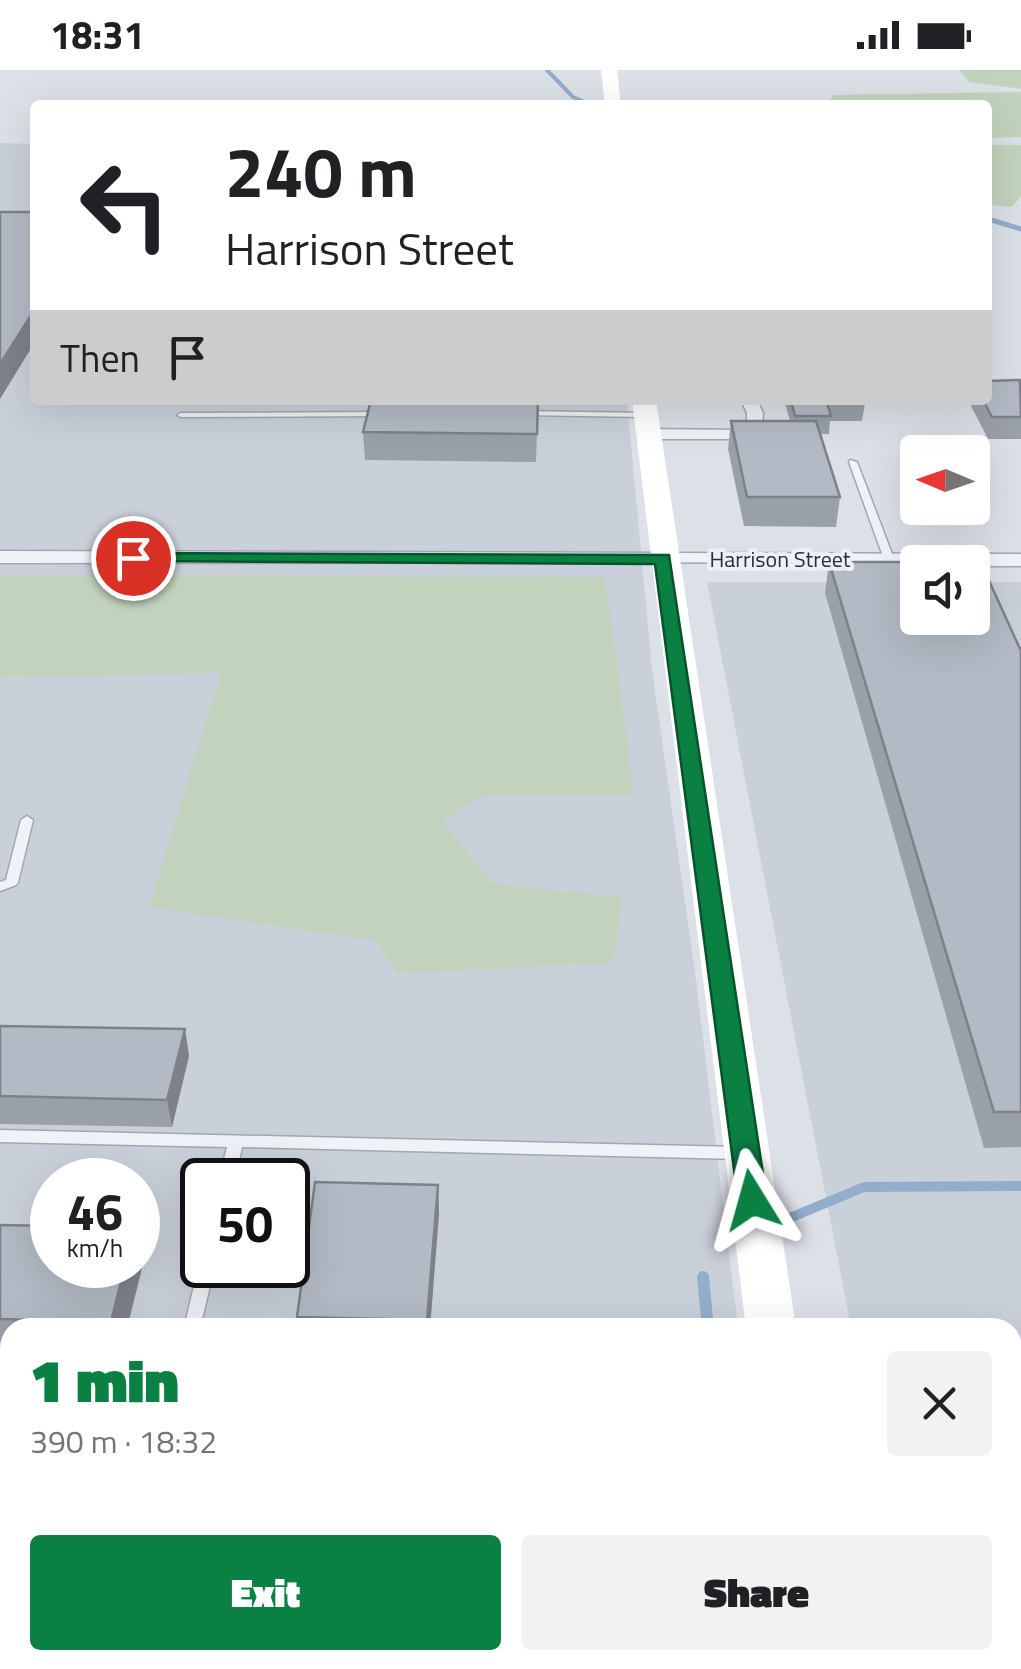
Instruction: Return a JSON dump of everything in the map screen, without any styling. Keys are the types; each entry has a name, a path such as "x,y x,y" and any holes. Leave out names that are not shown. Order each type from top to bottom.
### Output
{"main road":[{"path":"609,70 612,100"},
{"path":"645,417 770,1318"}],"street":[{"path":"645,417 755,435 751,405"},
{"name":"Harrison Street","path":"0,557 1021,560"}],"lane":[{"path":"507,413 645,417"},
{"path":"181,415 392,414"},
{"path":"853,462 889,559"},
{"path":"0,887 12,882 27,820"},
{"path":"0,1136 746,1153"},
{"path":"232,1158 236,1142"},
{"path":"194,1318 202,1288"}],"shaded area":[{"path":"0,143 30,144 30,405 627,405 652,670 695,972 737,1318 0,1318"},
{"path":"707,582 900,582 900,635 990,635 990,582 1021,582 1021,1318 849,1318"}],"green space":[{"path":"959,70 1021,70 1021,89 969,82"},
{"path":"1021,92 1021,137 992,138 992,100 830,100 834,95"},
{"path":"992,145 1021,145 1021,196 1012,207 992,205"},
{"path":"0,575 605,577 634,795 482,795 442,821 493,884 622,897 613,963 397,973 377,941 149,907 221,673 0,680"}],"building":[{"path":"0,212 30,212 30,317 0,364"},
{"path":"1020,380 1021,417 992,417 986,405 992,405 992,381"},
{"path":"370,405 538,405 537,434 363,432"},
{"path":"792,405 828,405 831,416 795,416"},
{"path":"731,421 816,421 840,497 747,497"},
{"path":"829,562 900,562 900,635 990,635 990,583 1021,651 1021,1112 994,1112"},
{"path":"0,1026 185,1029 167,1100 0,1096"},
{"path":"315,1182 438,1185 427,1318 297,1317 301,1288 310,1288 310,1220"},
{"path":"0,1225 30,1226 30,1288 119,1288 112,1318 0,1318"}],"waterway":[{"path":"547,70 580,100"},
{"path":"992,220 1021,229"},
{"path":"792,1217 864,1187 1021,1186"},
{"path":"703,1277 707,1318"}],"route":[{"path":"133,558 663,559 752,1200"}]}
